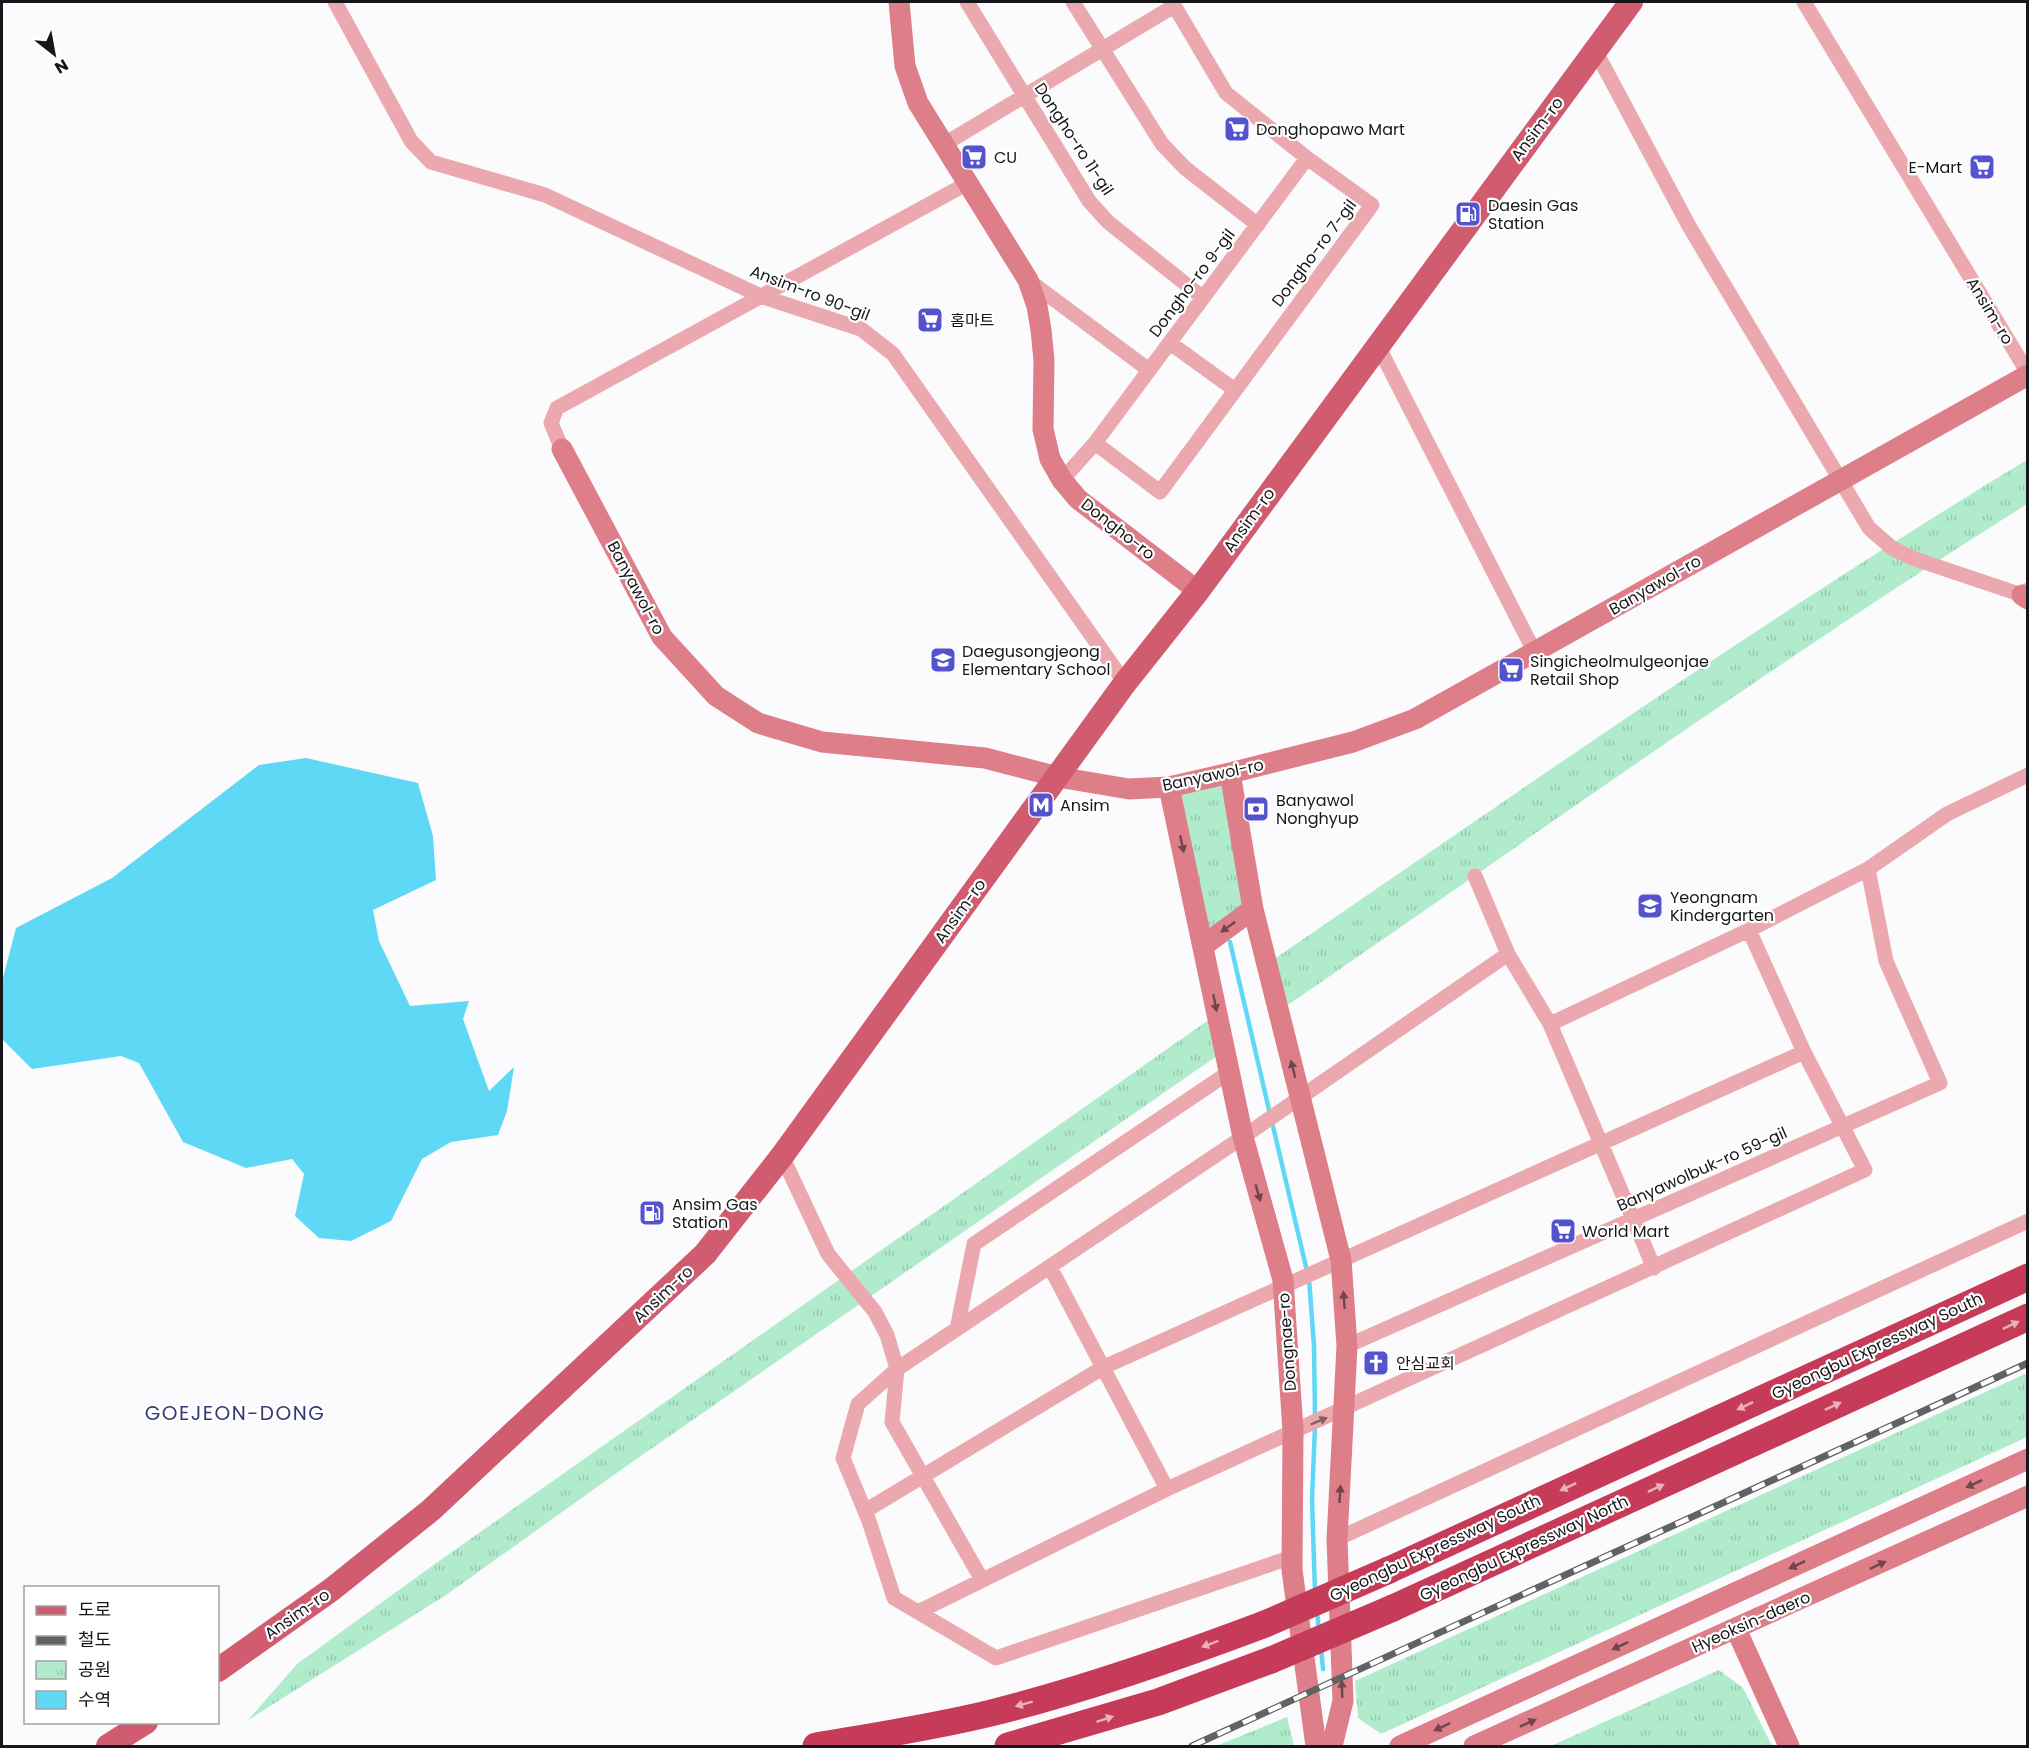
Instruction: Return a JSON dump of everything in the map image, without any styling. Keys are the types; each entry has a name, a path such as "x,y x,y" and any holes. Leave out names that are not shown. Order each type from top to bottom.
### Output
{"highway":[{"name":"Gyeongbu Expressway South","path":"816,1746 945,1723 1043,1699 1141,1669 1265,1624 1389,1570 2028,1276"},
{"name":"Gyeongbu Expressway North","path":"1008,1746 1158,1702 1271,1660 1393,1608 2028,1317"}],"main road":[{"name":"Dongho-ro","path":"898,2 909,83 943,145 1028,280 1037,306 1044,360 1043,429 1050,459 1062,480 1078,499 1198,591"},
{"name":"Ansim-ro","path":"219,1669 331,1590 431,1510 705,1254 782,1156 1125,683 1198,591 1377,344 1631,2"},
{"name":"Banyawol-ro","path":"562,449 662,637 716,696 758,723 822,742 985,758 1058,777 1129,789 1169,787 1353,742 1415,719 2028,374"},
{"path":"1230,773 1253,909 1341,1260 1347,1346 1337,1539 1343,1701 1332,1746"},
{"name":"Dongnae-ro","path":"1169,787 1228,1073 1283,1286 1293,1431 1292,1557 1310,1716 1316,1746"},
{"path":"1203,946 1253,909"},
{"path":"1400,1746 2028,1460"},
{"name":"Hyeoksin-daero","path":"1474,1746 2028,1496"},
{"path":"1736,1629 1789,1746"},
{"path":"108,1746 143,1724"}],"street":[{"name":"Ansim-ro 90-gil","path":"335,2 411,141 431,162 545,195 763,297 861,329 893,354 1125,683"},
{"name":"Dongho-ro 11-gil","path":"968,2 1089,201 1115,228 1202,297"},
{"name":"Dongho-ro 9-gil","path":"1062,480 1095,443 1258,225 1185,168 1162,144 1073,2"},
{"name":"Ansim-ro","path":"1804,2 2028,374"},
{"path":"943,145 1173,4"},
{"name":"Dongho-ro 7-gil","path":"1095,443 1160,492 1372,205 1307,158 1226,93 1173,4"},
{"path":"1595,51 1689,226 1869,528 1892,548 1930,565 1965,574 2026,595"},
{"path":"1258,225 1307,158"},
{"path":"562,449 551,423 558,408 968,183"},
{"name":"Dongho-ro","path":"1028,280 1149,370"},
{"path":"1170,343 1235,390"},
{"path":"1377,344 1534,653"},
{"path":"1550,1024 1749,930 1868,868 1947,814 2028,775"},
{"name":"Banyawolbuk-ro 59-gil","path":"1347,1346 1940,1083 1886,961 1868,868"},
{"path":"1475,876 1508,954 1550,1024 1654,1268"},
{"path":"918,1612 1167,1489 1293,1431 1345,1410 1865,1170 1804,1052 1749,930"},
{"path":"1292,1557 996,1658 894,1598 865,1510 843,1458 858,1404 897,1369 1243,1137 1508,954"},
{"path":"865,1510 1104,1367 1804,1052"},
{"path":"957,1329 974,1244 1228,1073"},
{"path":"782,1156 828,1254 875,1312 887,1335 897,1369 892,1422 982,1580"},
{"path":"1337,1539 2028,1221"},
{"path":"1050,1266 1167,1489"}],"green space":[{"path":"2027,460 2027,504 1744,690 1279,1011 1267,964 1738,643"},
{"path":"1230,773 1253,909 1203,946 1169,787"},
{"path":"1217,1014 1224,1051 625,1467 446,1595 248,1720 297,1664 432,1566"},
{"path":"2027,1373 2027,1437 1381,1734 1358,1718 1355,1681"},
{"path":"1719,1670 1743,1688 1772,1746 1551,1746"},
{"path":"1287,1717 1294,1746 1216,1746"}],"water":[{"path":"306,758 418,783 433,836 436,880 373,910 379,941 410,1006 469,1001 463,1019 489,1091 514,1067 507,1111 498,1135 451,1142 422,1159 391,1221 351,1241 319,1238 295,1216 304,1174 292,1159 246,1168 183,1142 139,1063 121,1056 32,1069 2,1039 2,982 16,928 112,878 259,765"}],"waterway":[{"path":"1230,942 1270,1114"},
{"path":"1272,1122 1307,1271"},
{"path":"1309,1279 1314,1346 1315,1418"},
{"path":"1315,1426 1312,1499 1315,1592"},
{"path":"1317,1612 1319,1630"},
{"path":"1321,1648 1323,1669"}],"railway":[{"path":"1192,1746 2028,1363"}],"place":[{"name":"Donghopawo Mart","path":"1237,129"},
{"name":"CU","path":"974,157"},
{"name":"E-Mart","path":"1982,167"},
{"name":"Daesin Gas Station","path":"1468,214"},
{"name":"홈마트","path":"930,320"},
{"name":"Daegusongjeong Elementary School","path":"943,660"},
{"name":"Singicheolmulgeonjae Retail Shop","path":"1511,670"},
{"name":"Ansim","path":"1041,805"},
{"name":"Banyawol Nonghyup","path":"1256,809"},
{"name":"Yeongnam Kindergarten","path":"1650,906"},
{"name":"Ansim Gas Station","path":"652,1213"},
{"name":"World Mart","path":"1563,1231"},
{"name":"안심교회","path":"1376,1363"}],"district":[{"name":"GOEJEON-DONG","path":"235,1413"}]}
